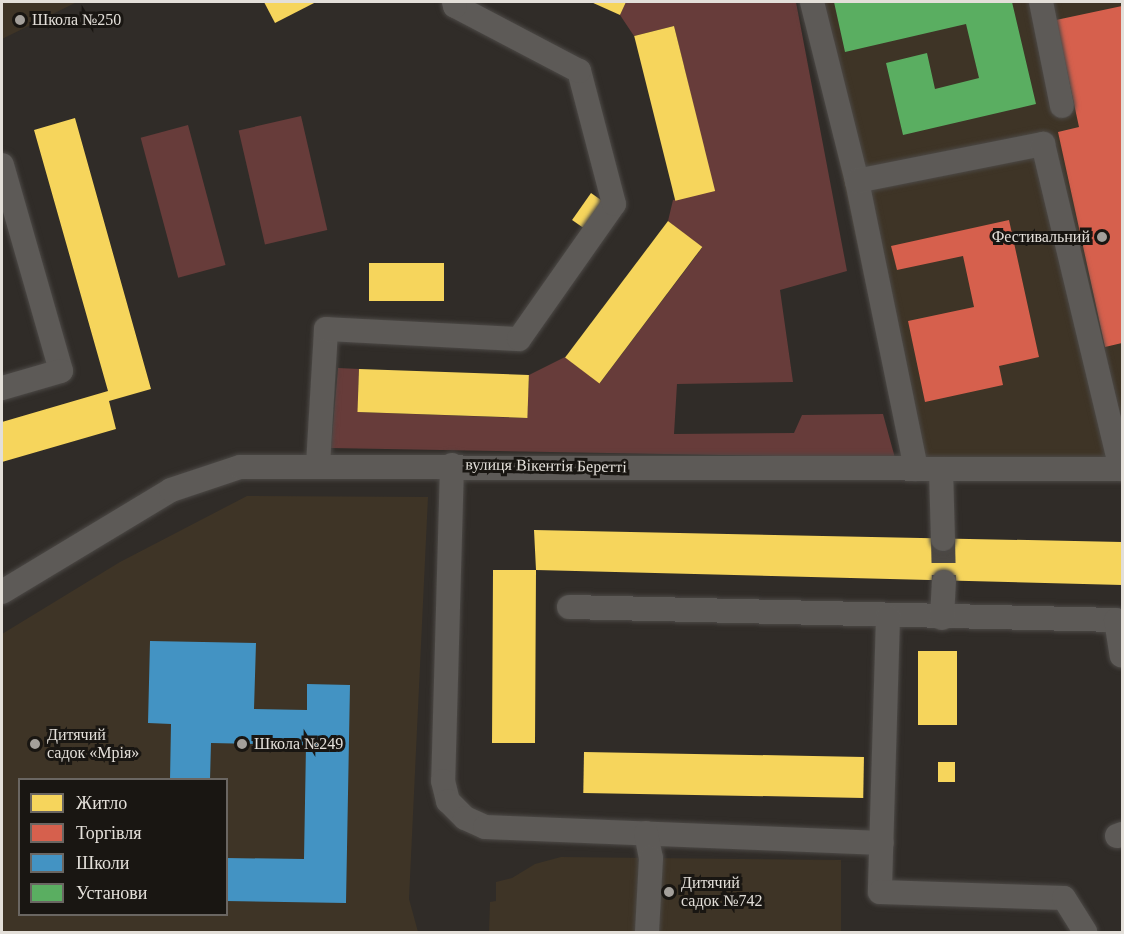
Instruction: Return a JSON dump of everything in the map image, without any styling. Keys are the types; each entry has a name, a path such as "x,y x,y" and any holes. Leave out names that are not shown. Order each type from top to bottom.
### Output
{"street":[{"path":"318,465 326,330 519,339 614,204 579,70 455,6 454,2"},
{"path":"812,2 857,181 916,470"},
{"path":"1041,2 1062,106"},
{"path":"857,181 1043,144 1122,469"},
{"path":"2,165 61,371 2,388"},
{"path":"452,465 443,776 448,801 465,818 485,827 882,843"},
{"name":"вулиця Вікентія Беретті","path":"2,592 171,490 240,467 452,465 916,470 1122,469"},
{"path":"941,470 943,539"},
{"path":"942,618 944,582"},
{"path":"569,607 888,617 1116,620 1122,656"},
{"path":"888,617 880,892 1064,898 1085,933"},
{"path":"646,833 651,858 648,933"}],"shaded area":[{"name":"Школа №250","path":"2,2 77,2 2,39"},
{"path":"626,2 796,2 847,271 780,290 793,382 677,384 674,434 794,433 802,415 883,414 895,458 331,448 338,368 359,369 358,412 527,418 529,375 565,357 600,383 702,248 668,221 673,200 714,190 674,26 634,36 620,15"},
{"path":"804,2 1122,2 1122,462 905,463"},
{"path":"301,116 327,230 265,244 239,130"},
{"path":"188,125 226,265 178,278 141,138"},
{"name":"Школа №249","path":"247,496 428,497 409,899 418,932 2,932 2,634 120,562"},
{"name":"Дитячий садок №742","path":"561,857 841,860 841,932 489,932 490,902 496,901 496,882 512,878 535,864"}],"building: Житло":[{"path":"264,2 316,2 275,23"},
{"path":"591,2 626,2 620,15"},
{"path":"674,26 715,191 675,201 634,36"},
{"path":"75,118 151,389 109,401 116,429 2,462 2,422 108,391 34,130"},
{"path":"591,193 608,205 589,232 572,220"},
{"path":"668,221 702,247 599,383 565,358"},
{"path":"369,263 444,263 444,301 369,301"},
{"path":"359,369 529,375 527,418 357,412"},
{"path":"534,530 1122,542 1122,585 536,570"},
{"path":"493,570 536,570 535,743 492,743"},
{"path":"918,651 957,651 957,725 918,725"},
{"path":"584,752 864,757 863,798 583,793"},
{"path":"938,762 955,762 955,782 938,782"}],"building: Торгівля":[{"name":"Фестивальний","path":"1122,6 1122,343 1105,347 1058,132 1079,127 1056,20"},
{"path":"1009,220 1039,357 999,366 1003,385 925,402 908,321 974,307 963,256 897,270 891,246"}],"building: Школи":[{"path":"150,641 256,643 254,709 307,710 307,684 350,685 346,903 228,901 228,858 304,859 306,745 211,743 210,778 170,778 171,724 148,723"}],"building: Установи":[{"path":"834,2 1012,2 1036,104 903,135 886,63 927,53 935,89 979,78 966,24 845,52"}],"tunnel":[{"path":"943,539 944,582"}],"place":[{"name":"Школа №250","path":"20,20"},
{"name":"Фестивальний","path":"1102,237"},
{"name":"Дитячий садок «Мрія»","path":"35,744"},
{"name":"Школа №249","path":"242,744"},
{"name":"Дитячий садок №742","path":"669,892"}]}
